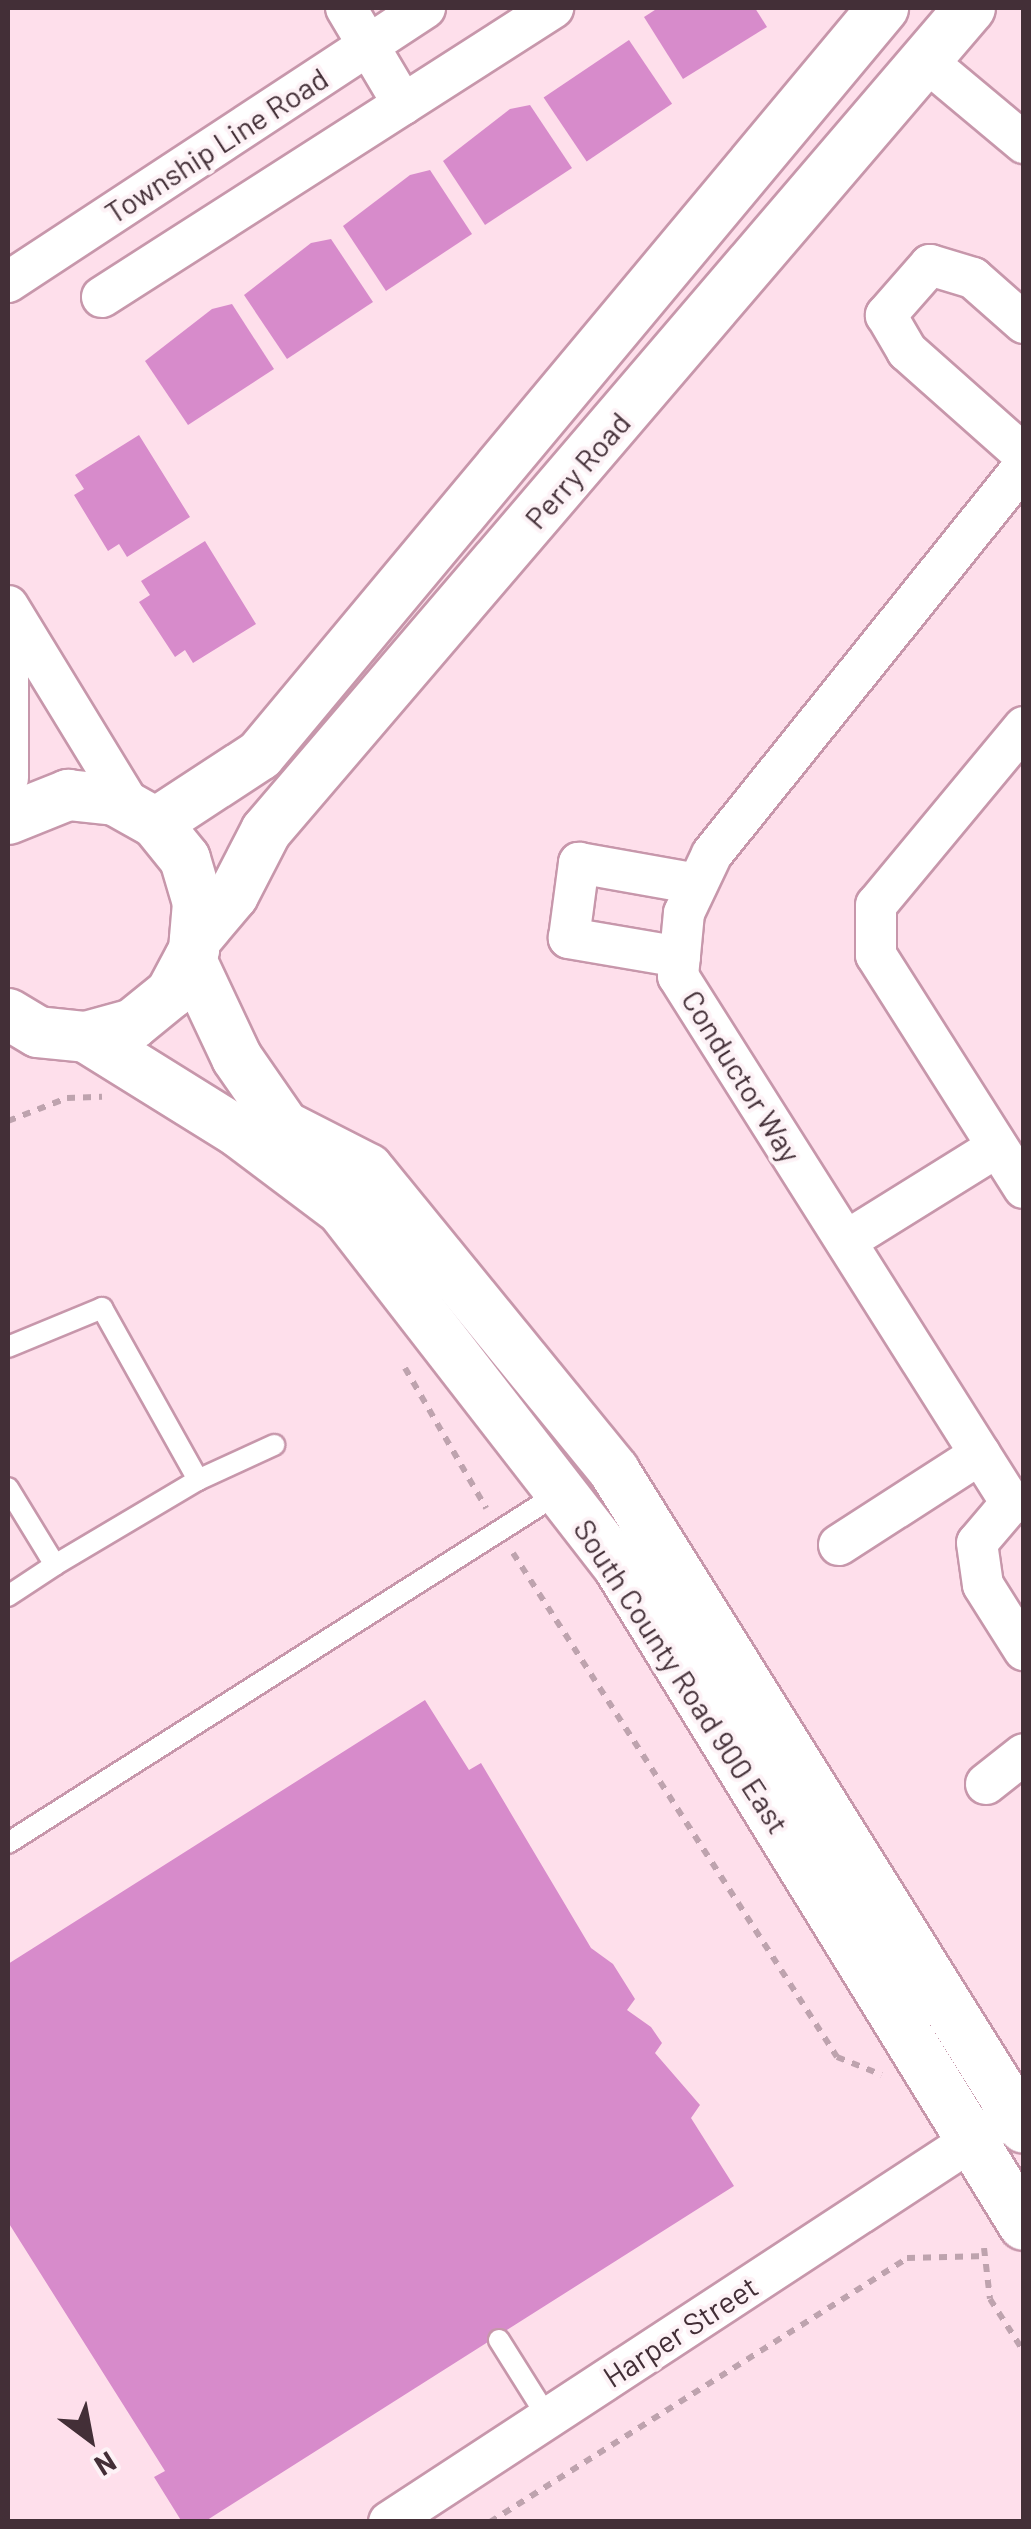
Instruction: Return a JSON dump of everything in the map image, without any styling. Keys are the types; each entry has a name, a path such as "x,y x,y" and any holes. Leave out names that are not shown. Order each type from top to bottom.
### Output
{"street":[{"path":"346,8 403,104"},
{"name":"Township Line Road","path":"8,282 425,8"},
{"path":"102,298 553,8"},
{"name":"Perry Road","path":"144,816 260,755 883,8"},
{"name":"Perry Road","path":"35,1036 133,1024 171,994 192,949 233,895 266,831 970,8"},
{"path":"926,61 1024,143"},
{"path":"1024,322 973,278 930,265 886,315 907,351 1024,456"},
{"name":"Conductor Way","path":"1024,466 712,854 698,884 678,976 980,1454 1017,1502 977,1543 983,1585 1024,1650"},
{"path":"8,606 144,816 185,859 198,904 192,949"},
{"path":"8,666 8,778"},
{"path":"1024,726 876,905 876,954 1024,1188"},
{"path":"8,819 68,794 144,816"},
{"path":"680,957 569,938 580,863 698,884"},
{"name":"South County Road 900 East","path":"192,949 236,1058 284,1126 368,1169 614,1471 1021,2116"},
{"name":"South County Road 900 East","path":"35,1036 240,1133 342,1210 617,1564 971,2141 996,2236"},
{"path":"846,1242 998,1147"},
{"path":"838,1545 980,1454"},
{"path":"986,1784 1024,1754"},
{"path":"825,1903 876,1930 903,1959 976,2087 1021,2116"},
{"name":"Harper Street","path":"390,2522 971,2141 1021,2116"}],"lane":[{"path":"8,1348 102,1308 198,1480"},
{"path":"8,1596 198,1480 274,1445"},
{"path":"8,1488 55,1564"},
{"path":"8,1843 561,1492"},
{"path":"500,2340 548,2418"}],"path":[{"path":"8,1121 67,1098 114,1097"},
{"path":"393,1347 499,1531 836,2058 885,2076 894,2090"},
{"path":"490,2522 908,2258 996,2236 990,2299 1024,2352"}],"building":[{"path":"658,8 755,8 767,27 683,79 644,17"},
{"path":"629,40 672,104 587,161 544,98"},
{"path":"530,105 572,168 485,225 443,161 510,109"},
{"path":"430,170 472,234 386,291 343,226 410,175"},
{"path":"331,239 373,302 287,359 244,295 311,243"},
{"path":"232,304 274,369 188,425 145,361 212,309"},
{"path":"139,435 190,517 127,557 119,544 108,551 74,495 84,489 75,475"},
{"path":"205,541 256,624 193,663 185,650 175,657 139,602 150,595 141,581"},
{"path":"425,1700 469,1770 481,1763 591,1948 613,1964 635,1999 627,2010 651,2027 662,2043 655,2053 700,2105 691,2118 734,2186 204,2522 182,2522 154,2477 165,2471 8,2222 8,1964"}]}
